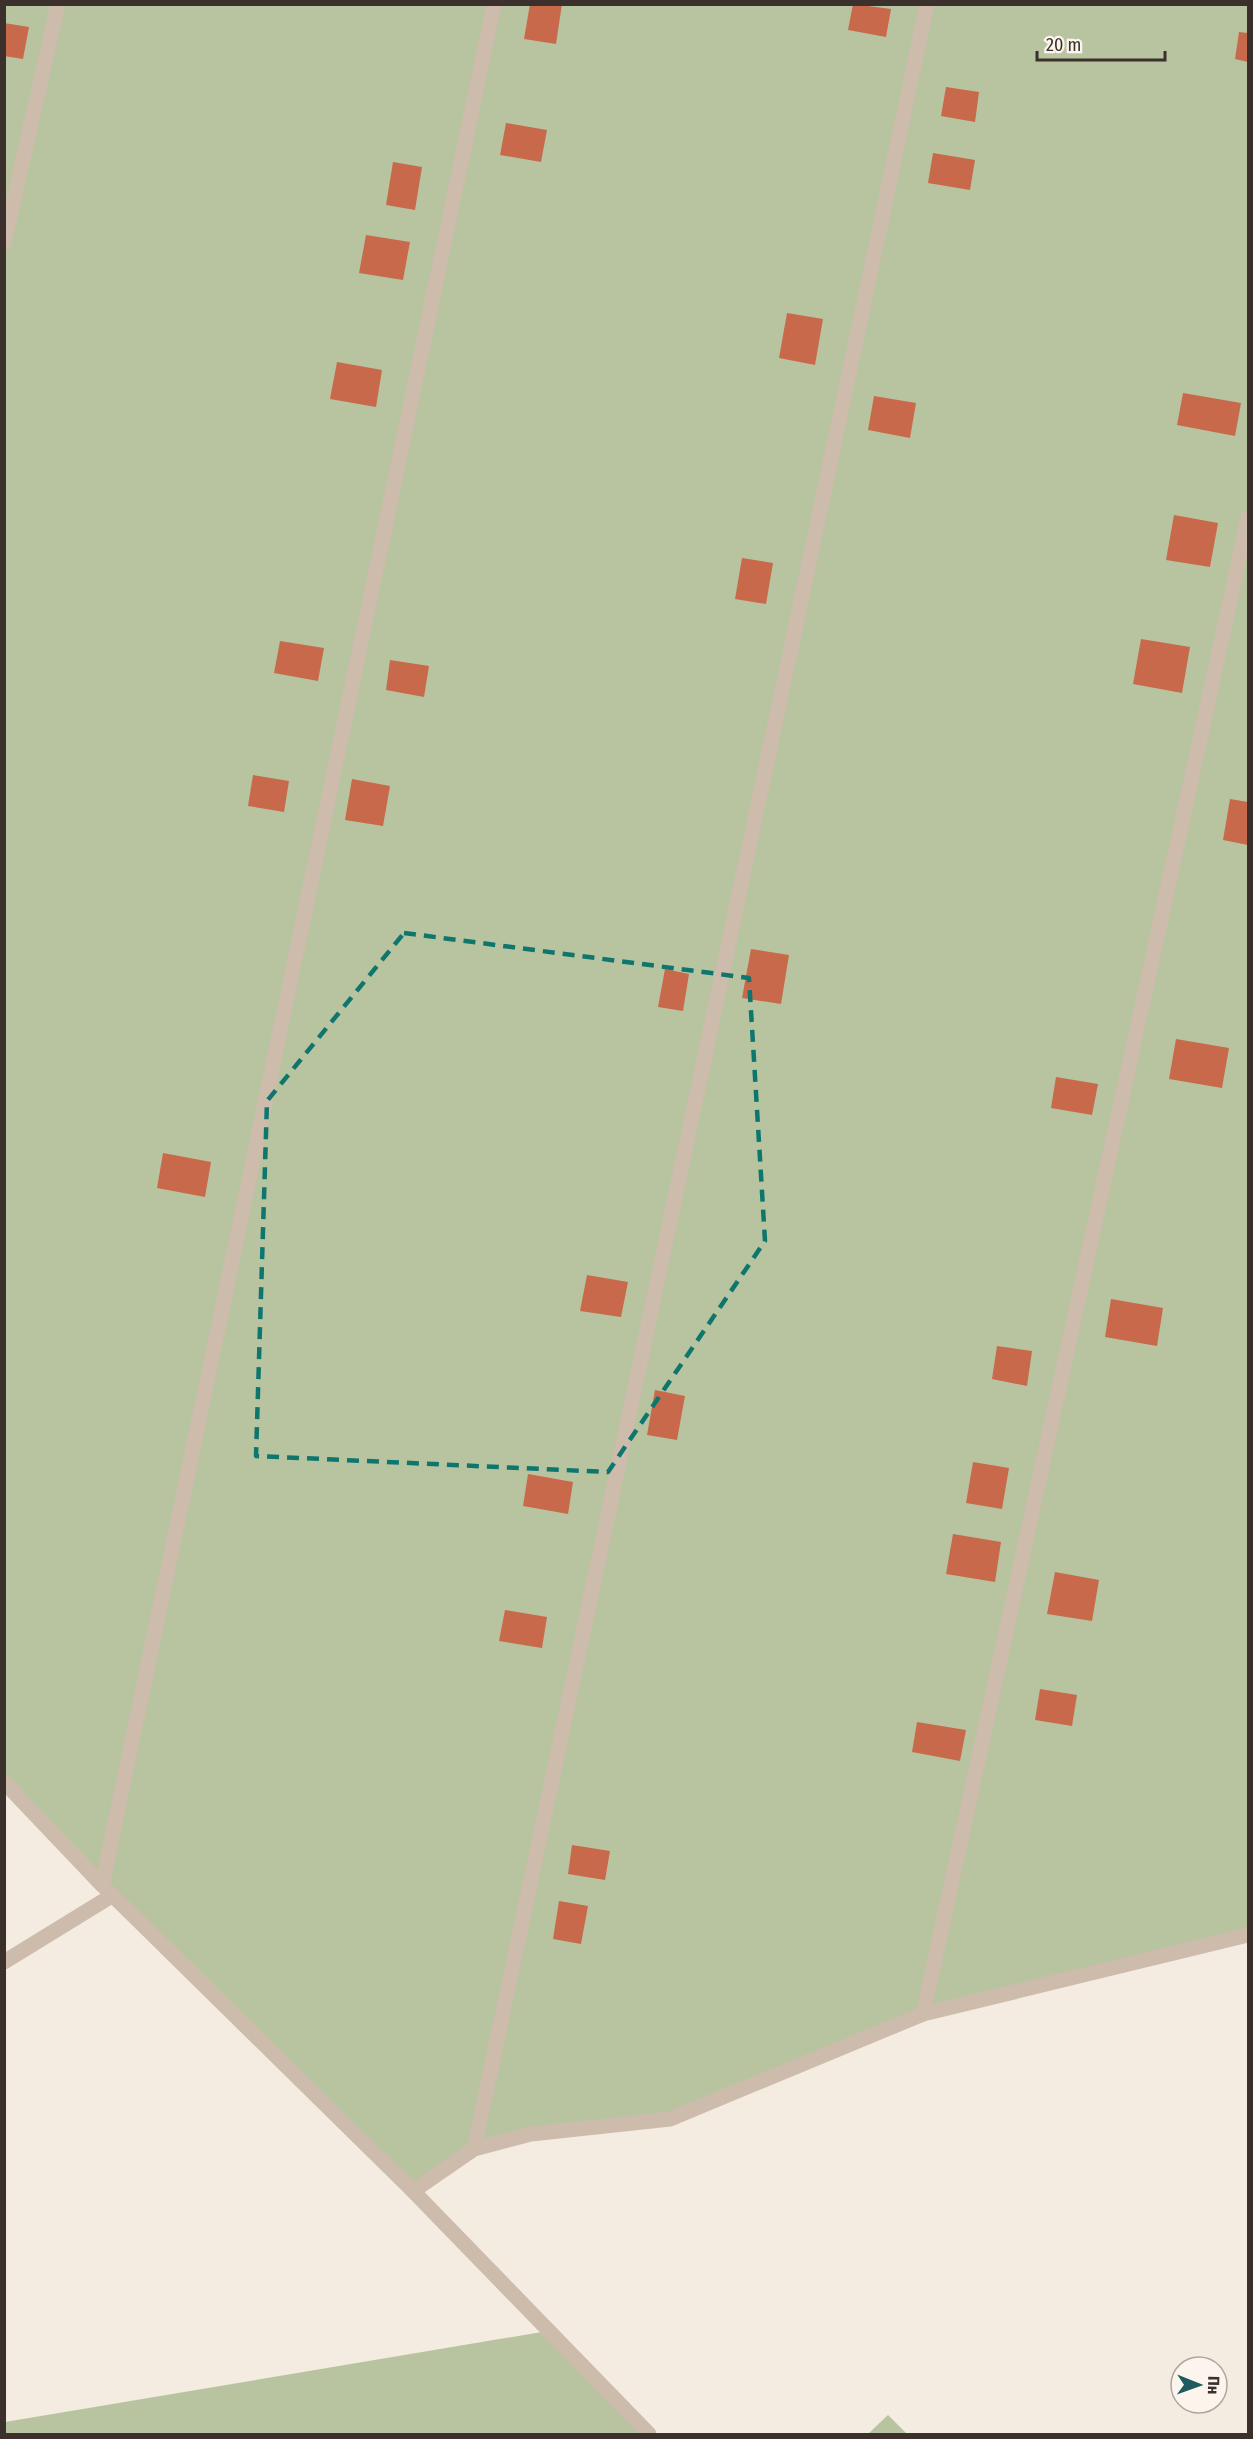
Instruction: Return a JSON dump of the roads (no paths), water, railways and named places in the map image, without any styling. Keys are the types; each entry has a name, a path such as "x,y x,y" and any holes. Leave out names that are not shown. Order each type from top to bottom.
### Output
{"street":[{"path":"4,243 58,4"},
{"path":"4,1962 107,1890 494,4"},
{"path":"474,2149 927,4"},
{"path":"923,2014 1248,518"},
{"path":"4,1782 107,1890 413,2191 649,2434"},
{"path":"413,2191 474,2149 531,2134 670,2119 923,2014 1248,1935"}]}
